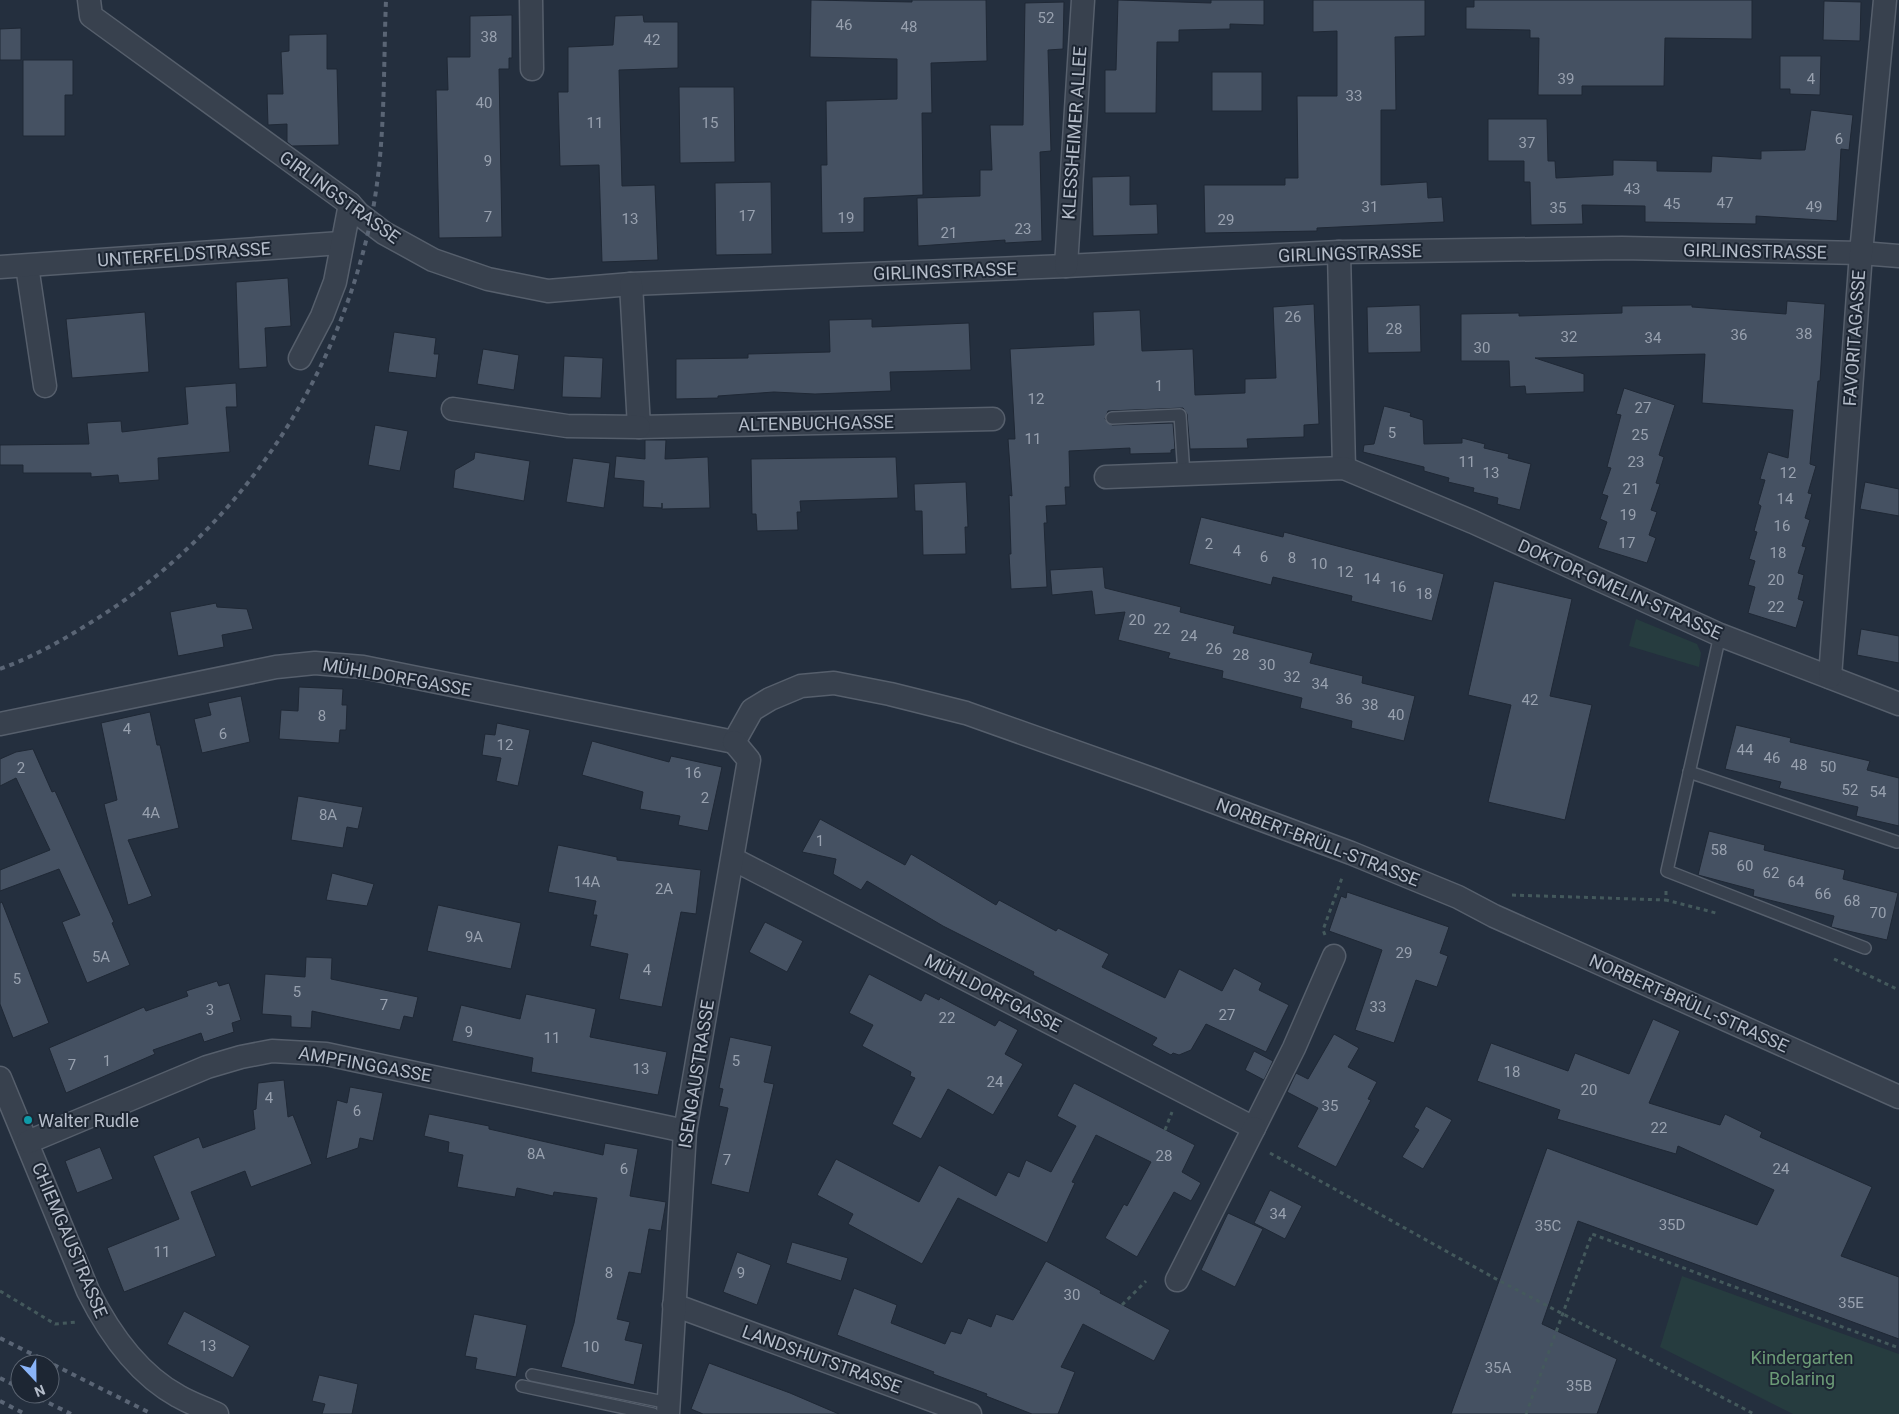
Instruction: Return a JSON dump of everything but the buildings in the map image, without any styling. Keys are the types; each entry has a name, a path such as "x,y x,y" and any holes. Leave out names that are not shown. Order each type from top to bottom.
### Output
{"street":[{"name":"GIRLINGSTRASSE","path":"89,0 91,16 350,204 359,214 384,232 432,260 488,279 548,291 631,284 1066,266 1339,252 1622,248 1861,253 1899,256"},
{"path":"531,0 532,69"},
{"name":"KLESSHEIMER ALLEE","path":"1066,266 1083,0"},
{"name":"FAVORITAGASSE","path":"1830,677 1861,253 1884,0"},
{"path":"300,358 322,316 335,282 350,204"},
{"name":"UNTERFELDSTRASSE","path":"0,267 341,243"},
{"path":"1339,252 1344,468"},
{"path":"26,266 45,386"},
{"path":"631,284 639,427"},
{"name":"ALTENBUCHGASSE","path":"453,409 567,426 639,427 993,419"},
{"name":"DOKTOR-GMELIN-STRASSE","path":"1106,477 1344,468 1473,522 1720,635 1899,704"},
{"name":"MÜHLDORFGASSE","path":"0,724 183,685 276,667 315,663 363,667 734,742"},
{"name":"NORBERT-BRÜLL-STRASSE","path":"734,742 752,710 770,699 801,686 834,683 966,713 1161,783 1396,871 1458,897 1494,916 1899,1097"},
{"name":"ISENGAUSTRASSE","path":"663,1410 674,1305 685,1130 749,760 734,742"},
{"name":"MÜHLDORFGASSE","path":"732,859 1250,1135"},
{"path":"1177,1280 1294,1048 1334,956"},
{"name":"AMPFINGGASSE","path":"28,1142 207,1067 249,1055 295,1050 326,1054 685,1130"},
{"name":"CHIEMGAUSTRASSE","path":"0,1078 88,1291 103,1320 151,1377 177,1396 217,1414"},
{"name":"LANDSHUTSTRASSE","path":"674,1305 970,1414"}],"lane":[{"path":"1112,418 1180,415 1184,475"},
{"path":"1720,635 1667,871 1865,948"},
{"path":"1689,772 1897,842"},
{"path":"532,1376 663,1410"},
{"path":"522,1386 663,1410"}],"path":[{"path":"1334,956 1323,930 1337,895"},
{"path":"1511,895 1666,900"},
{"path":"1250,1135 1563,1313 1748,1413 1754,1414"},
{"path":"1526,1414 1592,1234 1899,1348"},
{"path":"1122,1305 1146,1281"},
{"path":"0,1291 55,1324 103,1320"}],"green space":[{"path":"1636,619 1697,644 1701,653 1699,667 1629,646"},
{"name":"Kindergarten Bolaring","path":"1682,1276 1899,1354 1899,1414 1793,1414 1660,1347"}],"railway":[{"path":"0,669 44,650 85,626 138,590 186,550 230,504 269,455 302,401 331,345 353,286 370,224 379,169 386,0"},
{"path":"0,1338 152,1414"},
{"path":"0,1378 10,1383"},
{"path":"0,1401 25,1414"},
{"path":"51,1404 71,1414"}],"place":[{"name":"Walter Rudle","path":"28,1120"}]}
